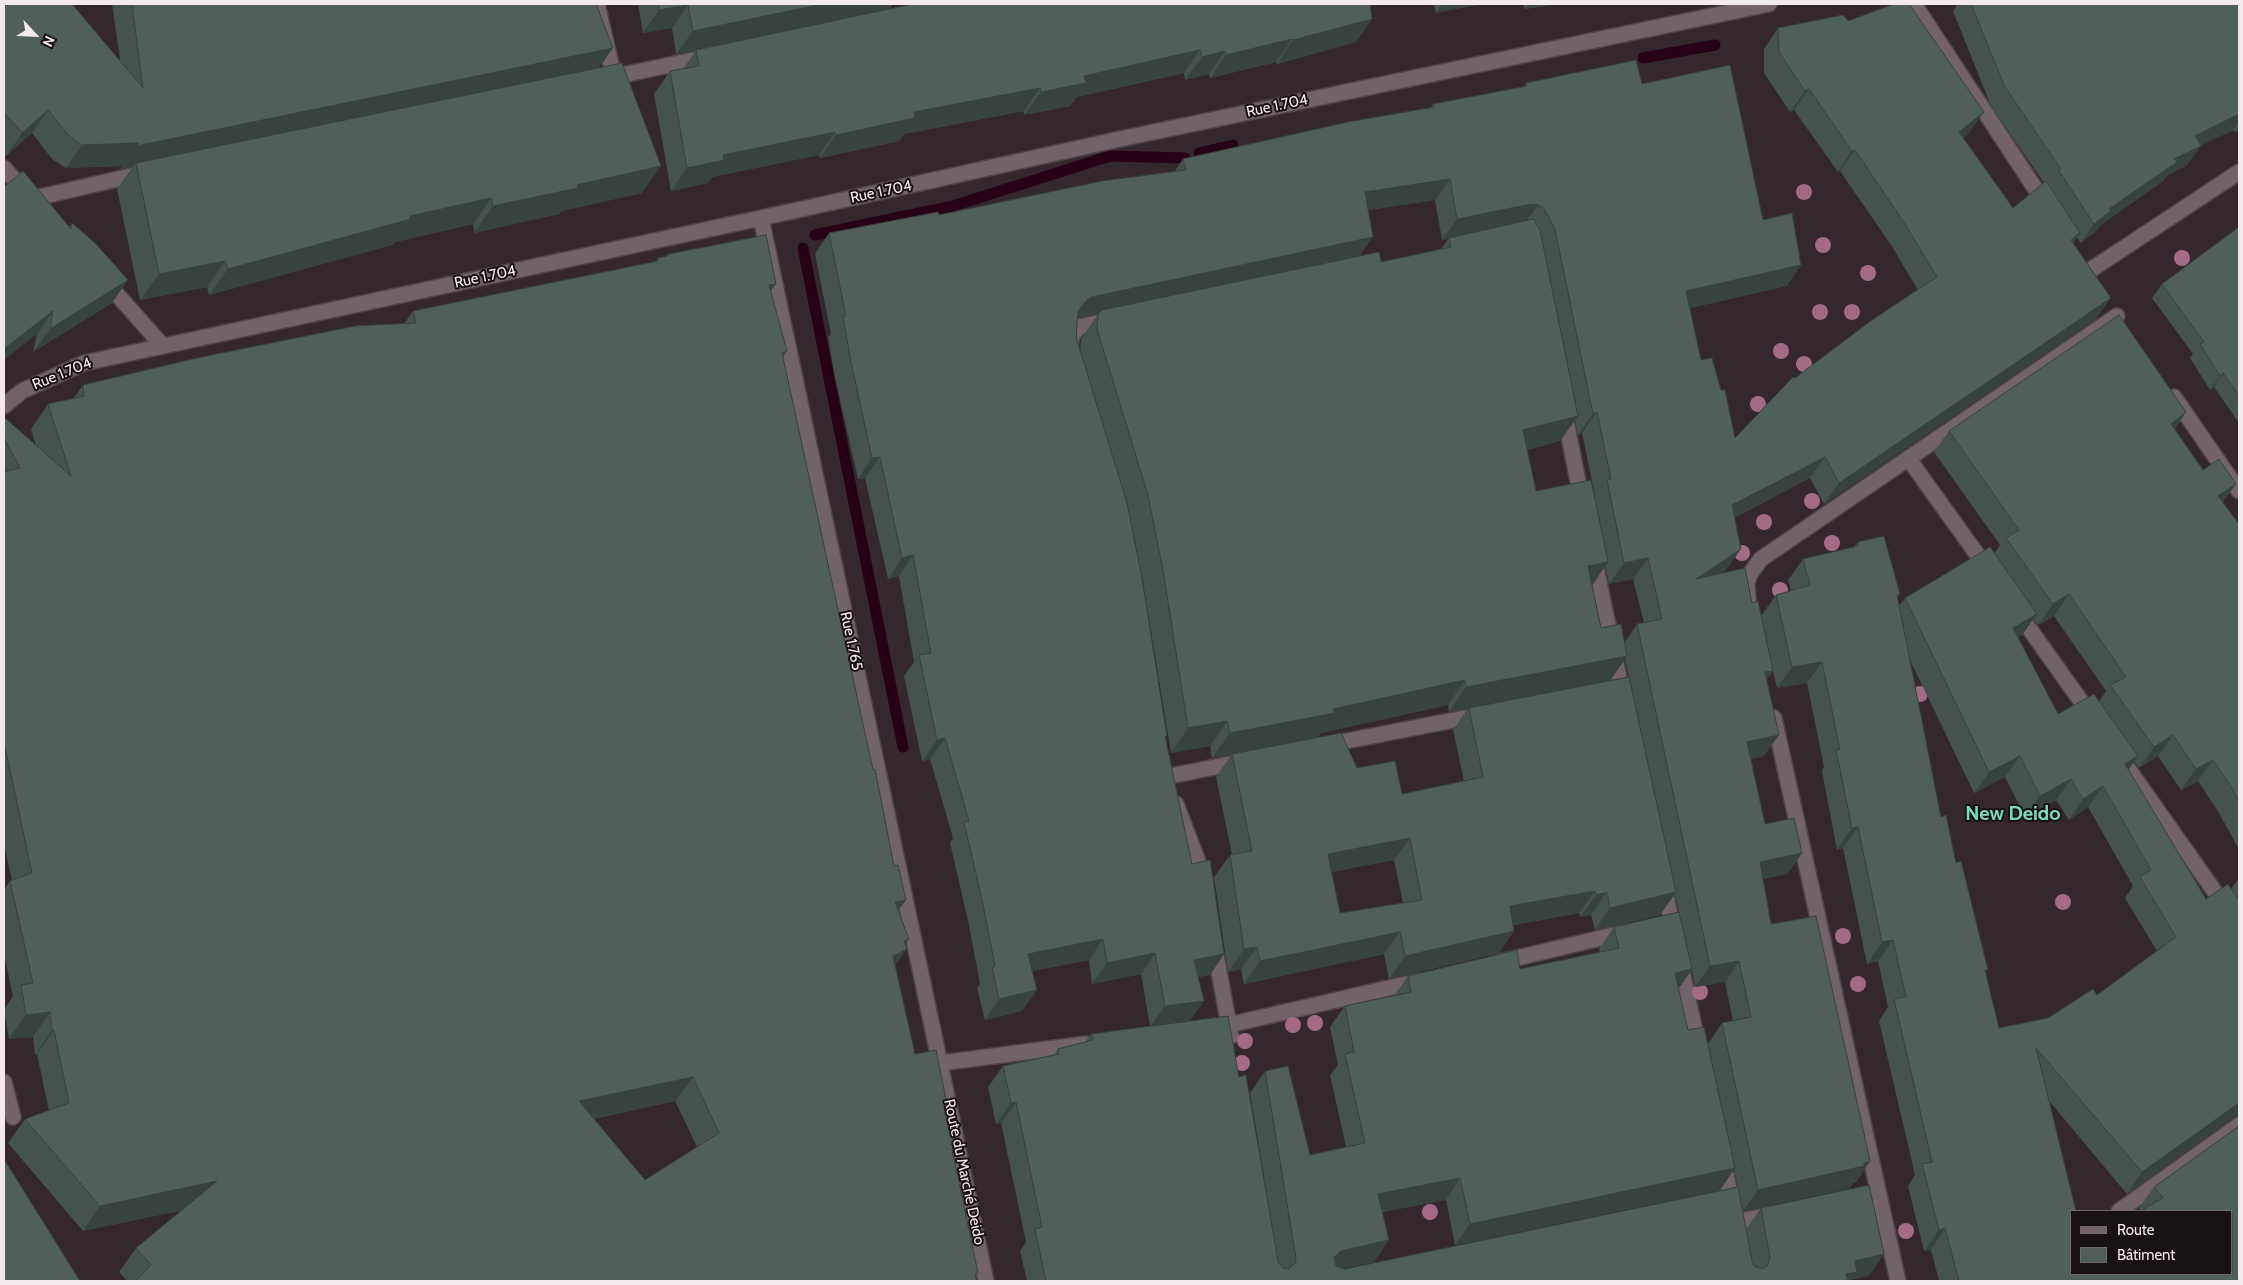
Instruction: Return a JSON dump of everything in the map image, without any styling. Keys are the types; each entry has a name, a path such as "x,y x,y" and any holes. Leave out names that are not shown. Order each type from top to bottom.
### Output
{"street":[{"path":"597,4 614,77"},
{"name":"Rue 1.704","path":"4,406 22,391 84,363 162,345 760,218 1120,139 1769,4"},
{"path":"1914,4 2056,221"},
{"path":"595,81 720,55"},
{"path":"4,168 44,214"},
{"path":"31,199 161,169"},
{"path":"2098,286 2086,267 2239,172"},
{"name":"Rue 1.765","path":"760,218 941,1063"},
{"path":"96,272 162,345"},
{"path":"2108,301 2128,332"},
{"path":"1073,364 1070,344 1072,335 1079,327 1128,316"},
{"path":"1752,616 1747,583 1750,574 1761,559 2117,316"},
{"path":"2167,388 2239,490"},
{"path":"1561,398 1585,514"},
{"path":"1908,458 2239,926"},
{"path":"1591,543 1616,689 1625,707"},
{"path":"1771,704 1873,1192 1898,1281"},
{"path":"1310,748 1495,712"},
{"path":"1162,758 1165,777 1204,874 1207,893"},
{"path":"1165,777 1262,758"},
{"path":"1661,873 1702,1064"},
{"path":"1489,965 1672,922"},
{"path":"1212,930 1234,1055"},
{"path":"1210,1028 1229,1026 1431,978"},
{"path":"941,1063 1104,1042"},
{"name":"Route du Marché Deido","path":"941,1063 986,1281"},
{"path":"4,1082 13,1117"},
{"path":"2120,1210 2239,1125"},
{"path":"1721,1149 1738,1239"},
{"path":"1712,1201 1731,1197"},
{"path":"1735,1222 1792,1210"}],"building":[{"path":"4,4 72,4 143,88 132,4 596,4 613,48 136,146 139,143 82,145 69,136 48,110 22,133 4,112"},
{"path":"658,4 823,4 693,31 688,5 659,10"},
{"path":"913,4 1370,4 1372,19 1226,55 1225,51 1202,57 1200,50 1084,76 1086,83 1041,92 1040,88 914,112 915,118 836,135 835,132 723,155 724,160 687,168 670,71 699,66 696,50"},
{"path":"1894,4 1909,4 1984,112 1959,132 2013,208 2046,181 2080,233 2071,240 2111,298 1839,483 1825,457 1732,505 1741,549 1696,579 1745,568 1752,603 1758,601 1773,671 1765,672 1779,735 1747,742 1765,824 1794,818 1802,853 1760,862 1771,924 1816,916 1870,1161 1864,1163 1864,1166 1758,1190 1722,1023 1751,1017 1739,961 1710,966 1637,624 1662,619 1648,558 1624,563 1607,480 1611,479 1597,412 1593,414 1555,229 1545,210 1538,205 1531,204 1457,219 1450,179 1365,192 1373,237 1092,297 1078,311 1076,337 1127,503 1142,578 1167,736 1165,736 1192,864 1210,860 1224,954 1194,960 1204,1001 1165,1006 1155,953 1107,963 1103,939 1028,954 1037,990 999,999 992,967 995,966 983,904 964,822 969,821 945,738 937,740 919,655 931,653 913,555 902,558 880,457 872,458 850,357 843,316 846,316 829,233 938,212 939,215 1102,181 1186,170 1183,159 1348,122 1434,107 1433,104 1527,86 1526,83 1636,60 1642,84 1730,65 1763,220 1792,213 1801,265 1686,291 1701,360 1712,358 1721,390 1725,390 1735,438 1793,377 1795,378 1872,320 1937,277 1905,224 1855,150 1852,151 1809,89 1805,91 1779,52 1778,28 1843,15 1848,21"},
{"path":"1971,4 2239,4 2239,114 2195,136 2201,146 2174,159 2177,162 2109,209 2111,211 2094,224 2059,171 2061,169 2005,87"},
{"path":"622,63 661,166 577,185 578,188 493,206 491,198 410,216 411,219 228,269 225,261 159,274 136,163"},
{"path":"23,171 71,229 72,223 96,244 128,280 50,329 53,311 4,349 4,187"},
{"path":"1533,219 1540,230 1578,416 1523,430 1536,491 1591,480 1608,562 1588,566 1601,628 1621,624 1627,656 1466,687 1465,680 1333,709 1335,713 1230,733 1227,721 1188,728 1163,570 1148,495 1097,329 1098,314 1102,310 1379,252 1381,262 1451,247 1449,238"},
{"path":"2239,227 2239,395 2223,373 2220,376 2200,344 2204,342 2162,284"},
{"path":"766,235 776,284 769,285 787,351 782,353 873,770 875,769 894,866 898,865 906,900 895,902 909,939 904,941 907,949 893,956 915,1054 936,1050 956,1148 952,1149 978,1273 975,1274 977,1281 136,1281 151,1265 136,1248 217,1181 100,1206 25,1119 69,1103 54,1030 52,1030 50,1012 26,1015 21,985 33,983 10,881 32,873 4,742 4,472 20,468 4,438 4,417 71,476 48,404 84,396 83,385 197,358 355,326 416,323 413,311 658,261 658,258 669,254","holes":["693,1077 719,1133 645,1180 579,1101"]},
{"path":"2119,315 2186,412 2171,424 2203,470 2219,459 2236,484 2218,496 2239,524 2239,801 2213,760 2196,769 2173,735 2154,747 2110,685 2126,677 2069,594 2053,604 2006,538 2019,530 1949,431"},
{"path":"1884,536 1900,594 1897,595 1941,817 1946,815 1956,863 1961,861 1988,970 1985,970 1999,1028 2048,1018 2093,989 2097,995 2176,937 2140,877 2151,870 2103,786 2083,799 2071,779 2040,796 2020,756 1989,772 1905,598 1990,547 2037,614 2013,628 2058,714 2094,694 2138,756 2125,764 2206,899 2228,884 2239,900 2239,1103 2142,1172 2036,1048 2076,1210 2070,1210 2070,1275 2233,1275 2233,1210 2142,1210 2163,1198 2154,1187 2239,1126 2239,1281 1959,1281 1945,1228 1939,1230 1922,1164 1932,1162 1894,999 1906,997 1893,940 1882,942 1858,827 1852,828 1836,750 1840,750 1822,662 1792,667 1776,595 1810,585 1803,559 1858,546 1858,542"},
{"path":"1629,677 1676,892 1610,908 1607,892 1596,895 1595,891 1510,906 1514,931 1405,956 1400,932 1260,961 1257,947 1244,949 1230,855 1252,851 1232,754 1341,733 1357,768 1395,761 1402,794 1483,777 1469,708","holes":["1410,838 1422,900 1340,913 1328,854"]},
{"path":"1679,912 1692,969 1675,973 1688,1030 1704,1027 1735,1168 1470,1224 1460,1178 1378,1194 1389,1240 1341,1251 1334,1257 1336,1266 1345,1269 1738,1187 1752,1261 1754,1266 1762,1269 1767,1266 1770,1258 1761,1208 1869,1185 1884,1254 1855,1261 1857,1272 1846,1274 1848,1281 1046,1281 1035,1229 1042,1227 1016,1102 1011,1103 1003,1066 1059,1054 1058,1049 1093,1040 1091,1034 1228,1016 1239,1077 1246,1075 1278,1261 1283,1268 1289,1269 1295,1263 1296,1258 1265,1071 1288,1066 1310,1155 1365,1143 1345,1054 1354,1052 1345,1006 1411,992 1408,976 1517,950 1520,969 1619,948 1614,927"},
{"path":"4,1159 80,1281 4,1281"}],"waterway":[{"path":"1643,58 1715,45"},
{"path":"1199,153 1233,145"},
{"path":"815,235 953,206 1110,156 1185,158"},
{"path":"803,248 903,747"}],"district":[{"name":"New Deido","path":"2013,814"}]}
